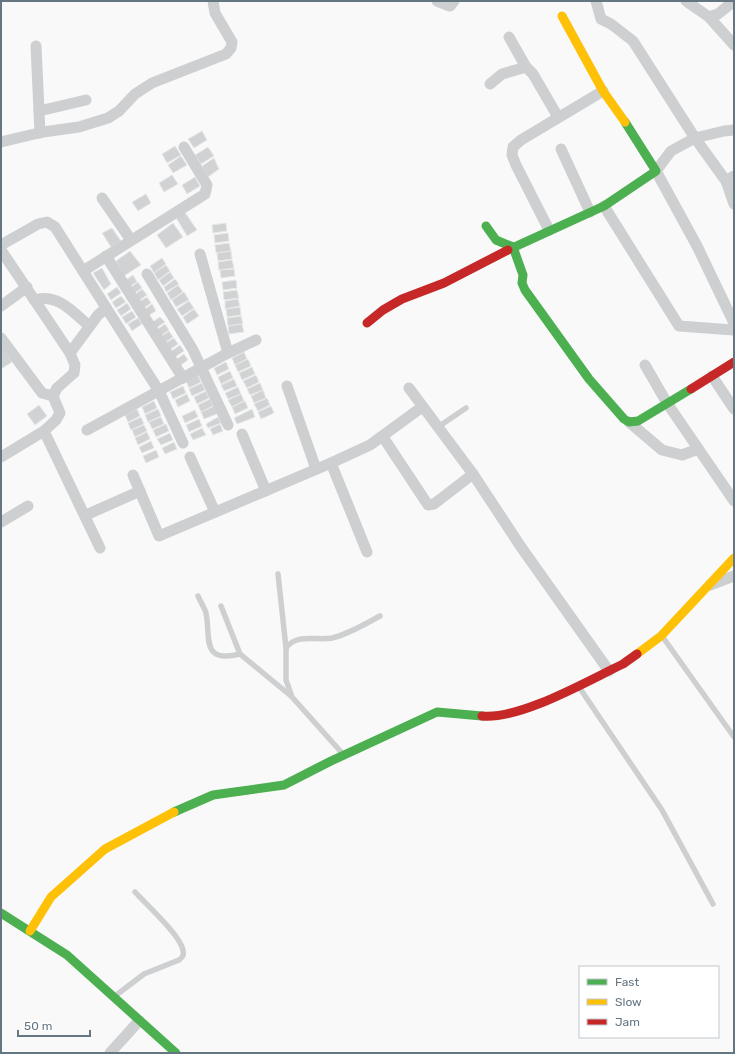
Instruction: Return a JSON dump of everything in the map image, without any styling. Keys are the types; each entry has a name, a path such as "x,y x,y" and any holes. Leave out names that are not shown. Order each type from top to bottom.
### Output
{"street":[{"path":"1,142 40,133 79,127 108,118 119,111 135,94 152,83 226,54 231,48 232,42 215,13 213,1"},
{"path":"437,1 450,6 454,1"},
{"path":"596,1 601,19 611,24 633,42 695,138 730,178 734,204"},
{"path":"686,1 709,17 734,45"},
{"path":"709,17 718,14 734,1"},
{"path":"562,16 603,91 624,119 656,171 697,246 734,323"},
{"path":"509,37 558,117"},
{"path":"36,46 40,133"},
{"path":"490,84 502,74 526,67"},
{"path":"549,230 516,165 512,155 513,148 521,140 603,91"},
{"path":"39,111 86,100"},
{"path":"368,323 383,310 402,299 444,283 549,230 604,206 656,171 671,151 695,138 734,130"},
{"path":"83,271 206,194 207,185 184,147"},
{"path":"561,149 590,212"},
{"path":"102,198 131,240"},
{"path":"604,206 679,326 734,330"},
{"path":"1,245 38,224 47,222 54,227 159,391 184,443"},
{"path":"486,226 496,240 513,248 523,275 522,282 526,290 589,379 624,419 662,450 682,455 698,449"},
{"path":"1,250 70,353 75,365 74,373 52,396"},
{"path":"200,254 228,353"},
{"path":"106,256 182,378"},
{"path":"147,274 202,368 228,425"},
{"path":"1,306 27,287"},
{"path":"34,300 45,298 59,301 89,326"},
{"path":"70,353 89,326 106,308"},
{"path":"1,338 40,392 52,396 60,413 56,420 44,431 1,456"},
{"path":"87,430 228,353 256,340"},
{"path":"629,422 638,421 734,362"},
{"path":"645,365 667,403 734,501"},
{"path":"712,376 734,409"},
{"path":"287,386 316,469"},
{"path":"409,388 473,474 521,547 609,670"},
{"path":"133,475 159,536 361,450 382,437 422,407"},
{"path":"44,431 86,515 100,548"},
{"path":"242,434 266,491"},
{"path":"382,437 428,505 434,504 473,474"},
{"path":"190,457 216,512"},
{"path":"331,463 367,552"},
{"path":"86,515 140,491"},
{"path":"1,522 28,506"},
{"path":"30,931 51,897 105,849 173,813 213,795 284,785 344,755 437,712 492,717 503,716 524,710 623,664 661,636 710,586 734,558"},
{"path":"710,586 734,576"},
{"path":"1,913 67,955 176,1053"},
{"path":"110,1053 140,1021"}],"lane":[{"path":"438,427 466,408"},
{"path":"278,574 286,648 286,680 292,696"},
{"path":"198,596 206,612 207,638 211,649 217,655 229,657 240,654"},
{"path":"221,606 240,654 270,680 292,696 344,755"},
{"path":"286,648 292,641 299,639 330,638 339,636 380,616"},
{"path":"661,636 734,737"},
{"path":"577,685 662,810 713,904"},
{"path":"113,997 144,974 183,957 184,951 177,937 135,892"}],"building":[{"path":"202,131 207,140 194,148 188,139"},
{"path":"175,146 181,155 167,163 162,154"},
{"path":"208,147 214,156 201,164 195,155"},
{"path":"181,156 187,165 173,173 168,165"},
{"path":"214,158 219,169 208,177 202,166"},
{"path":"172,175 178,184 164,192 159,183"},
{"path":"195,177 200,186 187,194 182,185"},
{"path":"146,194 151,203 138,211 132,202"},
{"path":"184,211 197,230 187,236 175,216"},
{"path":"173,223 183,237 166,248 157,235"},
{"path":"226,223 227,231 213,233 212,225"},
{"path":"112,228 121,241 111,247 102,233"},
{"path":"228,233 229,241 215,243 214,235"},
{"path":"229,243 231,251 216,253 215,245"},
{"path":"130,251 141,265 124,276 116,261"},
{"path":"231,251 232,259 218,261 217,253"},
{"path":"162,258 166,264 154,273 150,266"},
{"path":"232,260 234,268 219,270 218,262"},
{"path":"166,265 170,271 158,280 154,273"},
{"path":"102,268 111,284 104,290 93,273"},
{"path":"234,269 235,276 221,278 220,270"},
{"path":"170,272 174,278 163,286 159,280"},
{"path":"133,275 137,282 127,288 123,282"},
{"path":"175,279 179,284 166,292 164,287"},
{"path":"236,280 237,288 223,290 222,282"},
{"path":"138,282 142,288 132,295 128,289"},
{"path":"178,285 183,292 171,300 167,293"},
{"path":"117,287 121,293 111,300 107,294"},
{"path":"142,289 147,295 137,302 133,296"},
{"path":"237,290 239,298 224,300 223,292"},
{"path":"184,292 189,300 176,307 172,300"},
{"path":"121,296 126,302 116,308 112,302"},
{"path":"147,297 151,303 141,310 137,303"},
{"path":"238,299 240,306 225,309 225,301"},
{"path":"189,301 194,308 182,316 177,309"},
{"path":"127,303 131,309 121,316 117,310"},
{"path":"152,304 156,311 146,317 142,311"},
{"path":"240,307 241,315 227,317 226,309"},
{"path":"194,309 199,316 187,324 183,317"},
{"path":"132,311 136,317 126,324 122,317"},
{"path":"241,316 243,324 228,326 227,318"},
{"path":"160,317 165,322 155,329 151,323"},
{"path":"138,318 142,324 132,331 128,324"},
{"path":"165,324 169,330 159,337 155,331"},
{"path":"242,324 244,332 229,334 228,326"},
{"path":"169,331 173,337 163,344 159,338"},
{"path":"174,338 178,344 168,351 164,344"},
{"path":"180,345 184,351 174,358 170,352"},
{"path":"2,347 12,362 1,369 1,348"},
{"path":"244,352 247,359 235,365 232,358"},
{"path":"184,354 188,360 178,367 174,361"},
{"path":"248,359 251,366 238,372 235,365"},
{"path":"226,362 229,369 217,375 214,368"},
{"path":"252,367 255,374 242,380 239,373"},
{"path":"230,371 233,378 221,384 218,377"},
{"path":"198,375 201,382 189,388 186,381"},
{"path":"256,375 259,382 247,388 243,381"},
{"path":"234,379 237,386 224,391 221,385"},
{"path":"202,383 205,390 192,396 189,389"},
{"path":"260,383 263,390 250,395 247,389"},
{"path":"183,386 186,393 173,399 170,392"},
{"path":"238,387 241,394 228,399 225,393"},
{"path":"263,390 266,398 254,403 251,396"},
{"path":"206,391 209,398 197,404 194,397"},
{"path":"187,394 190,401 178,407 175,400"},
{"path":"241,394 244,401 232,407 228,400"},
{"path":"267,398 270,405 258,411 254,404"},
{"path":"210,399 213,406 201,412 198,405"},
{"path":"154,401 157,408 145,414 142,407"},
{"path":"245,401 248,408 235,414 232,407"},
{"path":"39,405 47,416 35,425 27,414"},
{"path":"214,406 217,414 204,419 201,412"},
{"path":"271,406 274,413 261,419 258,412"},
{"path":"137,409 140,416 128,422 125,415"},
{"path":"158,409 161,416 148,422 145,415"},
{"path":"252,409 255,417 237,424 234,418"},
{"path":"195,410 198,417 185,423 182,416"},
{"path":"141,417 144,424 131,430 128,423"},
{"path":"161,417 164,424 152,429 149,422"},
{"path":"218,417 221,423 208,428 206,424"},
{"path":"199,419 202,426 189,432 186,425"},
{"path":"166,424 169,431 156,437 153,430"},
{"path":"220,424 223,431 213,435 210,429"},
{"path":"144,425 147,431 135,437 132,430"},
{"path":"202,428 206,435 193,440 190,434"},
{"path":"147,432 150,439 138,445 135,438"},
{"path":"170,433 173,440 161,445 157,439"},
{"path":"151,441 154,448 142,453 139,447"},
{"path":"174,442 177,449 165,454 162,448"},
{"path":"156,450 159,457 146,463 143,456"}],"traffic: fast":[{"path":"508,250 604,206 656,171 625,122"},
{"path":"486,226 496,240 513,247 523,275 522,283 525,290 589,379 624,419 629,422 638,421 691,389"},
{"path":"174,812 213,795 284,785 331,761 437,712 482,716"},
{"path":"1,913 67,955 176,1053"}],"traffic: slow":[{"path":"562,16 603,91 625,122"},
{"path":"637,654 661,636 734,558"},
{"path":"30,931 51,897 105,849 174,812"}],"traffic: jam":[{"path":"367,323 383,310 402,299 444,283 508,250"},
{"path":"691,389 734,362"},
{"path":"482,716 497,716 534,706 573,689 623,664 637,654"}]}
